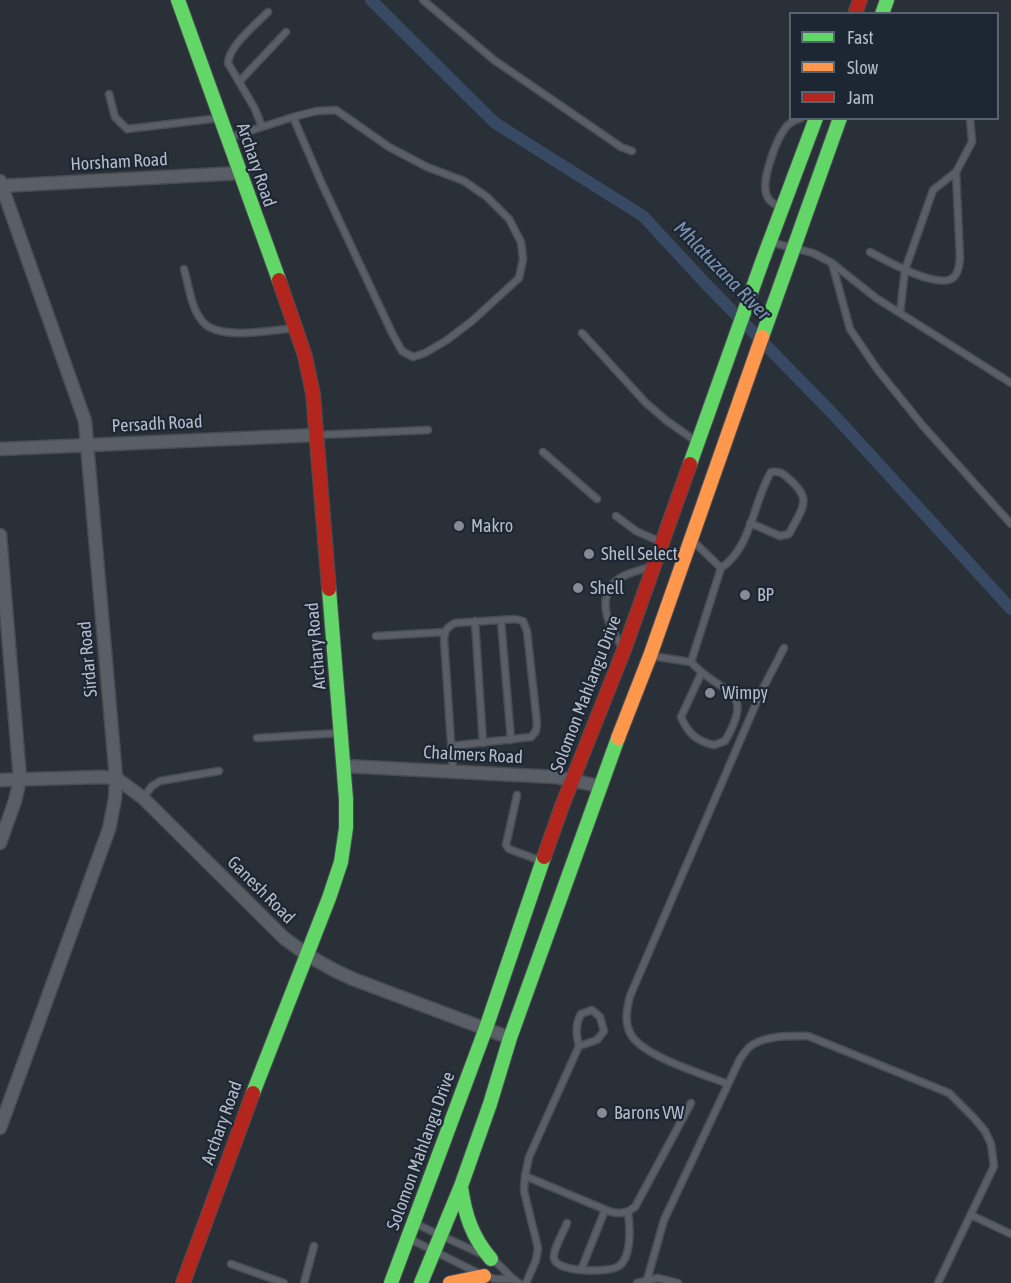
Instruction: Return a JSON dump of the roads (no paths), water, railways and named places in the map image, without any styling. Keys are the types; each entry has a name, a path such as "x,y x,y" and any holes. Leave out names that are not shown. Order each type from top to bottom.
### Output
{"main road":[{"name":"Archary Road","path":"178,0 295,328 313,394 344,766 346,828 340,862 329,898 305,954 183,1283"},
{"name":"Solomon Mahlangu Drive","path":"391,1283 486,1028 542,861 624,650 764,257 816,120"},
{"path":"421,1283 461,1186 510,1038 599,786 692,540 745,383 839,120"},
{"path":"461,1186 470,1228 478,1244 492,1259"},
{"path":"450,1283 484,1276"}],"street":[{"name":"Horsham Road","path":"0,184 240,173"},
{"name":"Sirdar Road","path":"0,184 78,396 85,421 116,778 115,800 109,829 0,1128"},
{"name":"Persadh Road","path":"0,449 316,435"},
{"path":"0,535 20,779 0,843"},
{"name":"Chalmers Road","path":"344,766 573,779 599,786"},
{"path":"0,780 116,778"},
{"name":"Ganesh Road","path":"116,778 143,798 284,938 305,954 353,979 510,1038"}],"lane":[{"path":"423,0 494,60 621,147 632,151"},
{"path":"261,127 255,109 228,63 229,56 268,12"},
{"path":"239,82 286,32"},
{"path":"109,94 115,117 127,129 220,118"},
{"path":"228,138 293,117 317,111 336,110 389,147 427,167 464,182 487,197 509,219 521,242 523,259 519,278 472,321 447,340 413,357 402,351 293,117"},
{"path":"783,207 772,203 767,196 764,179 783,130 789,123 796,120"},
{"path":"900,313 905,270 933,190 956,172 972,142 970,120"},
{"path":"870,252 905,270 942,282 954,277 958,271 959,238 956,172"},
{"path":"770,242 795,248 832,263 876,298 1011,383"},
{"path":"832,263 850,329 870,359 923,426 1011,524"},
{"path":"184,269 194,307 203,323 214,331 232,333 295,328"},
{"path":"582,333 646,403 667,421 698,442"},
{"path":"316,435 428,430"},
{"path":"543,452 597,499"},
{"path":"691,662 721,568 735,557 771,471 782,473 802,493 804,499 802,508 789,534 780,536 750,523"},
{"path":"616,516 636,531 662,542"},
{"path":"692,540 721,568"},
{"path":"624,650 606,617 606,601 612,585 632,573 654,566"},
{"path":"452,746 531,737 536,731 527,631 523,621 515,619 455,623 448,626 445,632 453,772"},
{"path":"475,621 483,743"},
{"path":"501,621 511,740"},
{"path":"376,636 445,632"},
{"path":"728,1084 649,1052 636,1043 625,1017 630,996 761,692 784,648"},
{"path":"650,656 691,662 701,674 731,693 738,703 739,710 725,741 714,745 692,736 681,717 701,674"},
{"path":"257,738 341,733"},
{"path":"143,798 152,786 160,781 219,771"},
{"path":"517,795 506,845 509,849 542,861"},
{"path":"526,1283 536,1260 538,1248 524,1191 525,1176 530,1157 579,1046 576,1036 578,1019 581,1014 592,1010 600,1017 604,1031 597,1040 579,1046"},
{"path":"647,1280 664,1220 740,1059 751,1046 764,1040 784,1036 808,1036 949,1093 985,1131 991,1144 994,1166 938,1283"},
{"path":"525,1176 605,1210 620,1214 628,1212 635,1207 691,1103"},
{"path":"581,1269 605,1210"},
{"path":"567,1223 554,1256 558,1266 566,1269 615,1268 622,1263 628,1248 630,1237 628,1212"},
{"path":"971,1215 1011,1234"},
{"path":"414,1223 492,1259 519,1283"},
{"path":"408,1238 484,1276 496,1280 512,1279"},
{"path":"304,1283 314,1246"},
{"path":"231,1264 284,1283"},
{"path":"637,1283 647,1280 678,1283"}],"waterway":[{"name":"Mhlatuzana River","path":"371,0 495,123 643,216 834,415 1011,609"}],"place":[{"name":"Makro","path":"459,526"},
{"name":"Shell Select","path":"589,554"},
{"name":"Shell","path":"578,588"},
{"name":"BP","path":"745,595"},
{"name":"Wimpy","path":"710,693"},
{"name":"Barons VW","path":"602,1113"}]}
